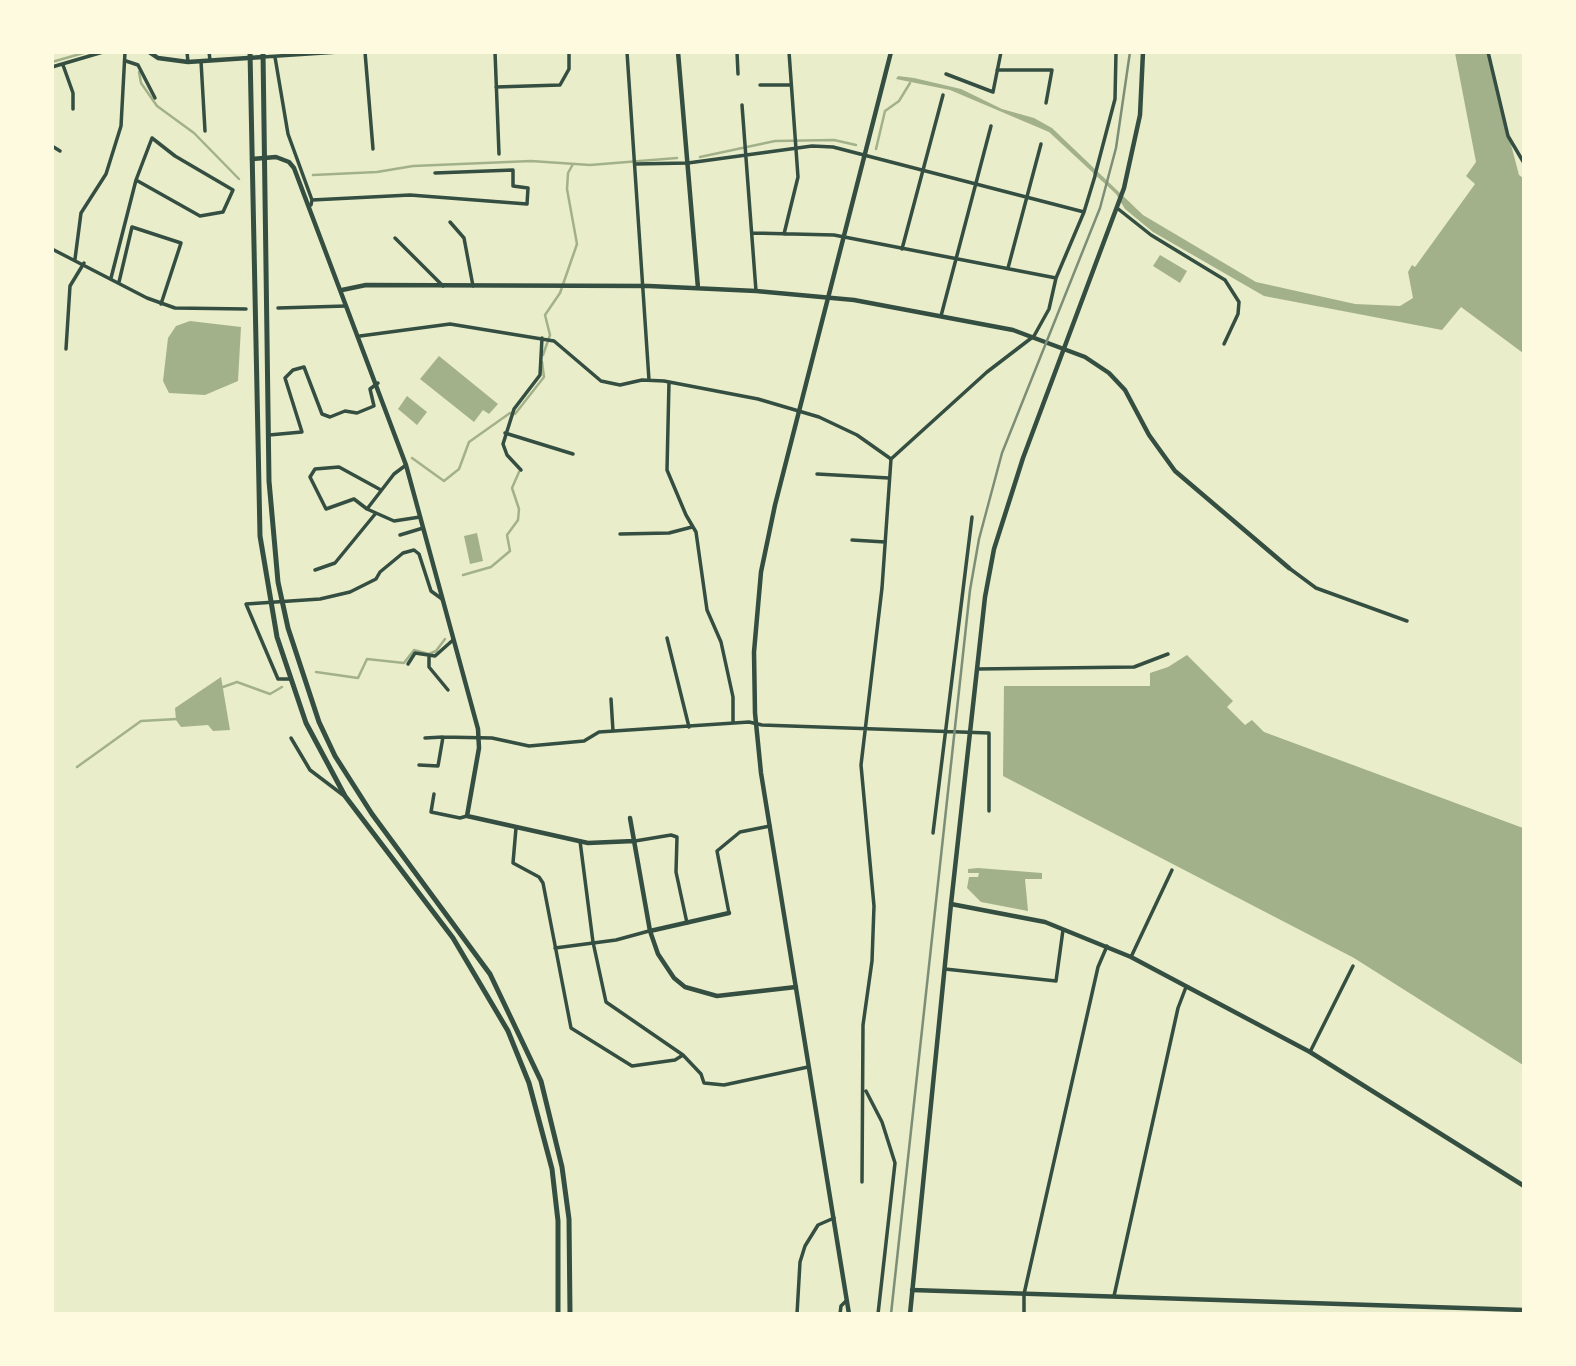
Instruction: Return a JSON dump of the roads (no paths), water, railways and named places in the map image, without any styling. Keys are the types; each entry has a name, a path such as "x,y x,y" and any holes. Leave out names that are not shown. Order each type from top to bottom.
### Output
{"highway":[{"path":"250,55 260,536 267,592 290,679 306,723 345,796 453,938 508,1031 529,1083 552,1169 558,1221 558,1314"},
{"path":"263,55 272,534 278,582 288,628 319,722 335,756 372,814 490,974 541,1081 560,1155 569,1219 570,1314"}],"street":[{"path":"52,67 103,52"},
{"path":"75,259 81,213 106,174 121,126 125,52"},
{"path":"149,52 158,58 188,62 250,55 275,57 339,52"},
{"path":"187,52 188,62"},
{"path":"209,52 210,60"},
{"path":"365,52 373,149"},
{"path":"495,52 499,154"},
{"path":"495,87 560,85 569,69 569,52"},
{"path":"627,52 649,380"},
{"path":"678,52 698,288"},
{"path":"737,52 738,74"},
{"path":"784,234 798,177 789,52"},
{"path":"849,1314 769,826 756,723 754,652 761,572 842,237 891,52"},
{"path":"946,74 993,92 1001,52"},
{"path":"862,1182 863,1017 872,961 874,906 863,803 863,728 881,601 891,459 987,372 1034,336 1049,309 1056,278 1084,212 1098,169 1115,99 1116,52"},
{"path":"910,1314 985,597 1000,524 1122,193 1140,115 1143,52"},
{"path":"1488,52 1508,135 1524,163"},
{"path":"275,57 288,134 407,465 479,738 467,816"},
{"path":"126,61 138,65 155,98"},
{"path":"201,61 205,131"},
{"path":"63,64 73,93 73,109"},
{"path":"998,71 1052,70 1046,103"},
{"path":"760,85 791,85"},
{"path":"902,250 943,95"},
{"path":"742,105 756,290"},
{"path":"941,316 990,126"},
{"path":"111,278 136,180 155,137 175,156 233,190 223,212 200,216 136,180"},
{"path":"1008,268 1041,144"},
{"path":"635,164 688,163 795,145 833,147 975,181 1084,212"},
{"path":"52,146 60,151"},
{"path":"252,159 289,162 311,202"},
{"path":"311,202 411,195 527,204 528,188 513,186 513,170 435,173"},
{"path":"1118,205 1152,235 1225,280 1239,302 1238,314 1224,344"},
{"path":"450,222 464,238 473,286"},
{"path":"119,282 132,227 181,243 161,304"},
{"path":"753,233 842,237 1056,278"},
{"path":"395,238 443,286"},
{"path":"52,249 161,304 175,308 247,309"},
{"path":"66,349 70,286 84,263"},
{"path":"342,290 366,285 644,286 756,290 829,297 941,316 1034,336 1065,348 1109,373 1125,390 1149,435 1175,471 1289,568 1316,588 1407,621"},
{"path":"278,308 348,306"},
{"path":"360,336 450,324 542,338 563,346 601,381 620,386 649,380 668,382 799,411 857,435 891,459"},
{"path":"521,470 504,450 505,433 514,410 540,375 542,338"},
{"path":"269,435 299,435 302,432 285,378 293,370 304,367 322,414 330,417 345,411 357,413 374,406 370,390 378,383"},
{"path":"668,382 667,470 698,539 707,610 721,642 733,697 733,722"},
{"path":"505,433 573,454"},
{"path":"367,509 394,474 407,465"},
{"path":"381,491 339,467 315,468 310,477 326,509 354,499 367,509 400,522 420,517"},
{"path":"817,474 889,478"},
{"path":"315,570 335,563 376,513"},
{"path":"933,833 972,517"},
{"path":"620,534 669,533 692,527"},
{"path":"400,535 423,528"},
{"path":"852,540 885,542"},
{"path":"290,679 278,679 246,604 300,601 359,588 376,579 380,572 403,553 414,550 419,554 431,591 442,598"},
{"path":"667,638 689,727"},
{"path":"408,664 415,653 435,656 453,640"},
{"path":"977,669 1134,667 1168,654"},
{"path":"429,657 429,667 448,690"},
{"path":"611,699 613,731"},
{"path":"425,738 479,738 529,746 584,741 599,732 733,722 989,733 989,811"},
{"path":"419,765 438,766 443,737"},
{"path":"291,738 310,771 345,796"},
{"path":"434,794 431,811 460,818 467,816 580,841 605,844 671,835 677,837 676,872 687,923"},
{"path":"631,818 650,931 664,967 685,987 717,996 796,987"},
{"path":"555,948 729,913 718,851 740,832 769,826"},
{"path":"516,828 513,863 539,877 543,883 571,1028 632,1066 675,1060 683,1055"},
{"path":"580,841 579,851 593,942 606,1002 683,1055 701,1074 704,1083 713,1086 760,1079 771,1073 810,1067"},
{"path":"1130,957 1172,870"},
{"path":"951,904 1063,928 1130,957 1310,1052 1524,1186"},
{"path":"945,969 1056,981 1063,928"},
{"path":"1024,1314 1024,1294 1098,967 1107,946"},
{"path":"1310,1052 1353,966"},
{"path":"1114,1296 1178,1007 1186,987"},
{"path":"864,1089 882,1122 895,1163 878,1314"},
{"path":"797,1314 800,1262 805,1246 818,1225 834,1218"},
{"path":"912,1290 1524,1310"},
{"path":"840,1314 843,1303 848,1300"}],"waterway":[{"path":"52,62 87,52"},
{"path":"139,72 141,83 157,106 194,133 239,179"},
{"path":"876,149 885,111 899,101 910,83"},
{"path":"700,157 775,141 834,140 856,145"},
{"path":"313,175 377,172 413,166 531,161 590,165 677,158"},
{"path":"543,355 550,335 545,315 560,293 577,244 567,189 568,173 573,164"},
{"path":"412,458 444,481 459,469 469,442 510,413 515,414 544,377 542,362"},
{"path":"463,575 491,567 510,551 507,535 518,520 519,509 512,488 519,472"},
{"path":"316,672 358,678 367,659 404,663 414,650 429,654 436,651 445,639"},
{"path":"223,687 237,682 270,694 282,687"},
{"path":"77,767 141,721 177,719"}],"railway":[{"path":"891,1314 970,590 979,539 1002,453 1100,208 1116,148 1130,52"}]}
